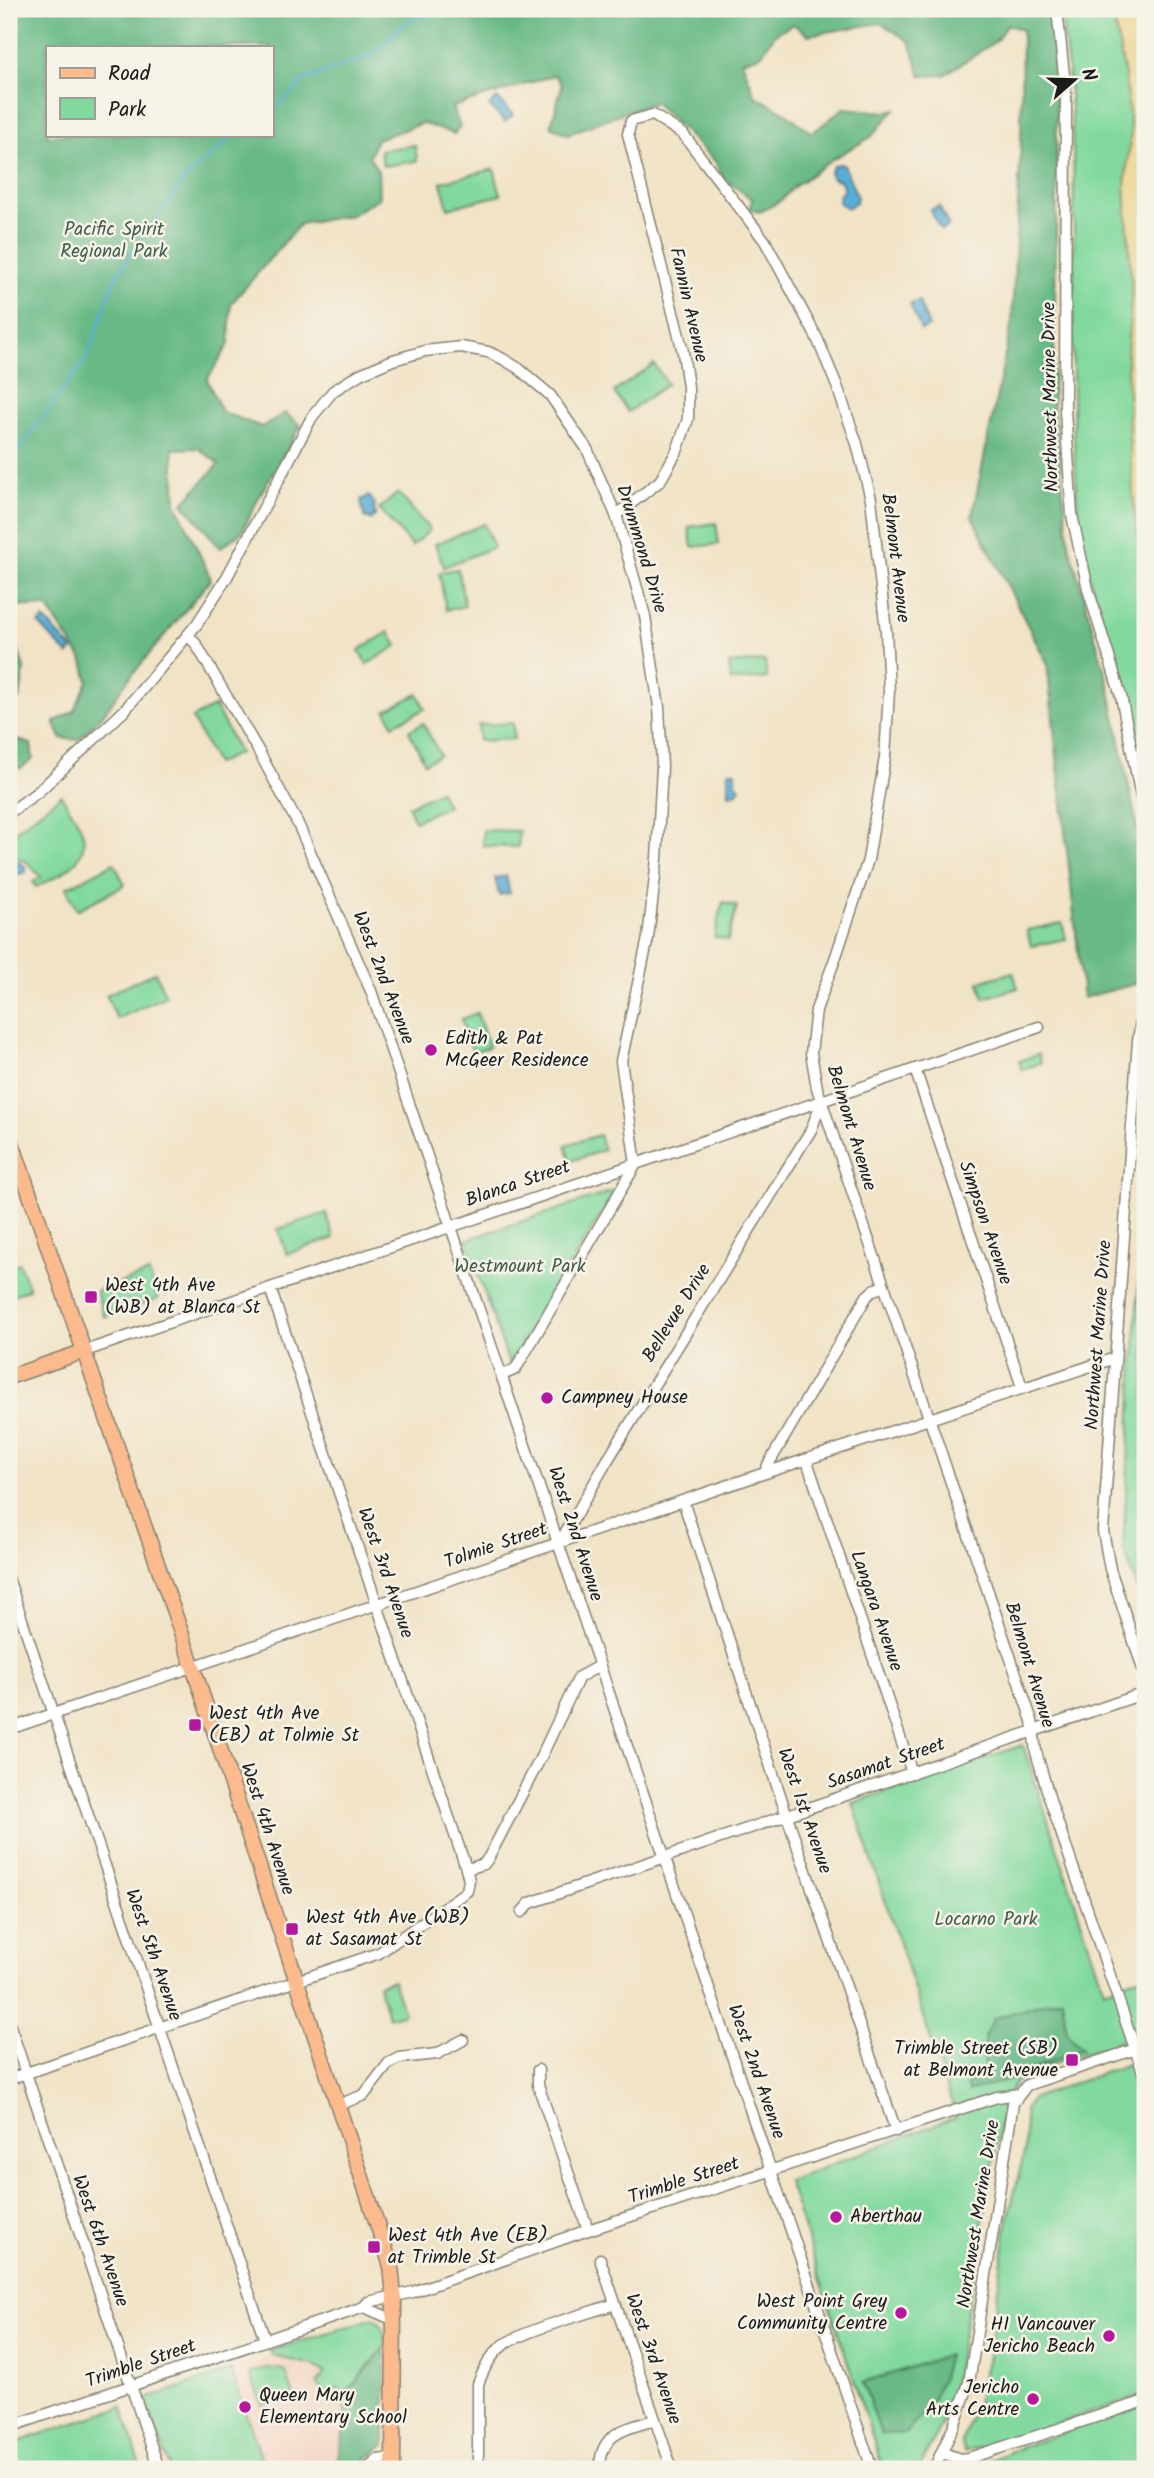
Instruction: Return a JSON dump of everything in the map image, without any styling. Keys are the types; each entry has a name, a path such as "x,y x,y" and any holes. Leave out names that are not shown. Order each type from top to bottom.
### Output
{"main road":[{"name":"West 4th Avenue","path":"9,1134 193,1667 391,2266 394,2297 393,2464"},
{"name":"Blanca Street","path":"9,1377 85,1351"}],"street":[{"name":"Northwest Marine Drive","path":"1057,9 1066,94 1065,410 1072,515 1088,589 1121,696 1145,817"},
{"name":"Belmont Avenue","path":"631,121 653,115 683,134 765,241 817,338 837,386 872,499 886,631 889,691 885,757 868,860 816,1010 811,1053 822,1101 1032,1721 1036,1752 1050,1800 1140,2048 1145,2078"},
{"name":"Fannin Avenue","path":"616,514 660,481 677,451 688,419 688,387 683,352 628,134 631,121"},
{"name":"Drummond Drive","path":"9,813 40,791 124,712 188,635 227,577 312,417 333,391 360,374 425,351 461,347 488,352 518,368 550,395 587,449 616,514 645,615 659,707 661,755 657,859 649,925 621,1061 636,1164"},
{"name":"West 2nd Avenue","path":"188,635 196,644 281,791 337,909 376,1004 872,2469"},
{"name":"Northwest Marine Drive","path":"1145,992 1138,1041 1104,1514 1104,1544 1110,1569 1145,1675"},
{"name":"Blanca Street","path":"85,1351 1039,1027"},
{"name":"Simpson Avenue","path":"915,1069 1022,1387"},
{"name":"Bellevue Drive","path":"560,1542 810,1132 822,1101"},
{"path":"502,1375 514,1370 518,1365 636,1164"},
{"path":"765,1473 867,1296 884,1286"},
{"name":"West 3rd Avenue","path":"270,1288 467,1869"},
{"name":"Tolmie Street","path":"9,1729 765,1473 1115,1358"},
{"name":"Langara Avenue","path":"807,1461 912,1773"},
{"name":"West 1st Avenue","path":"683,1501 895,2131"},
{"name":"West 5th Avenue","path":"9,1581 265,2340"},
{"path":"9,2079 379,1953 463,1896 467,1891 467,1869 484,1864 489,1857 579,1677 599,1665"},
{"name":"Sasamat Street","path":"522,1912 530,1903 1145,1693"},
{"name":"West 6th Avenue","path":"9,2023 159,2469"},
{"path":"338,2105 363,2095 389,2063 399,2058 437,2054 463,2040"},
{"path":"1018,2094 1033,2083 1140,2048"},
{"path":"538,2070 538,2085 588,2230"},
{"name":"Northwest Marine Drive","path":"934,2469 943,2453 969,2383 974,2361 1013,2103 1018,2094"},
{"name":"Trimble Street","path":"9,2427 364,2307 368,2302 394,2297 588,2230 997,2097 1018,2094"},
{"name":"West 3rd Avenue","path":"600,2259 672,2469"},
{"path":"478,2469 478,2384 501,2347 524,2335 615,2304"},
{"path":"364,2307 394,2320"},
{"path":"943,2453 960,2459 969,2458 1145,2401"},
{"path":"600,2469 600,2456 609,2439 622,2431 655,2420"},
{"path":"367,2469 378,2460 393,2464"}],"shaded area":[{"name":"Queen Mary Elementary School","path":"272,2356 313,2365 331,2379 340,2391 347,2416 335,2469 165,2469 142,2399"}],"green space":[{"name":"Pacific Spirit Regional Park","path":"9,9 1049,9 1055,52 1057,188 1053,403 1069,544 1109,686 1145,867 1145,930 1139,983 1083,998 1047,663 972,516 1012,322 1021,142 1022,30 1007,24 996,41 944,75 921,76 910,42 881,23 808,35 793,24 775,34 761,55 742,61 755,96 786,113 812,133 844,108 885,112 895,109 871,137 831,160 794,187 780,201 760,212 749,210 752,199 723,178 715,161 655,103 567,134 551,126 562,85 555,75 452,107 460,126 454,134 423,123 377,139 369,156 378,171 379,198 351,215 300,224 231,304 229,344 207,380 222,412 262,427 285,413 301,426 261,493 242,532 220,548 183,503 219,464 198,448 173,449 176,503 211,579 127,681 102,716 78,740 61,738 54,722 74,711 88,681 83,661 47,607 9,605"},
{"path":"1060,9 1136,9 1145,39 1145,785 1129,708 1091,583 1079,521 1074,422 1072,126"},
{"path":"415,145 417,161 383,166 380,150"},
{"path":"494,169 501,195 448,208 441,182"},
{"path":"654,364 667,384 628,412 614,392"},
{"path":"398,493 430,530 412,546 379,509"},
{"path":"716,523 719,544 692,547 689,527"},
{"path":"484,524 494,547 444,567 435,544"},
{"path":"458,569 465,606 446,610 439,572"},
{"path":"9,619 24,669 20,697 9,710"},
{"path":"389,632 397,646 367,664 359,650"},
{"path":"765,661 767,678 731,681 729,664"},
{"path":"418,694 425,709 393,725 386,710"},
{"path":"215,706 239,753 216,764 192,718"},
{"path":"423,723 440,755 425,763 409,731"},
{"path":"513,723 514,739 479,741 478,725"},
{"path":"9,737 31,744 33,759 20,769 9,762"},
{"path":"440,791 447,806 415,821 408,806"},
{"path":"61,795 79,824 84,844 81,854 69,868 36,887 33,882 41,877 27,862 9,854 9,836"},
{"path":"483,830 519,831 518,847 483,846"},
{"path":"114,863 125,885 77,910 66,888"},
{"path":"723,902 737,906 728,940 714,937"},
{"path":"1062,923 1066,939 1031,946 1027,930"},
{"path":"155,972 166,996 117,1019 106,995"},
{"path":"1013,972 1018,988 984,998 979,982"},
{"path":"477,1013 489,1047 473,1052 461,1019"},
{"path":"1038,1054 1041,1063 1022,1070 1019,1061"},
{"path":"599,1135 604,1150 571,1161 566,1145"},
{"path":"1145,1176 1145,1611 1123,1547"},
{"name":"Westmount Park","path":"616,1190 509,1364 466,1240"},
{"path":"326,1213 334,1238 287,1254 278,1229"},
{"path":"19,1263 29,1289 9,1297 9,1267"},
{"path":"149,1273 158,1299 104,1317 96,1291"},
{"name":"Locarno Park","path":"1023,1745 1104,1990 1145,1975 1145,2033 1024,2074 1014,2084 1004,2103 947,2413 919,2469 883,2469 788,2181 956,2117 853,1803"},
{"path":"393,1980 404,2013 389,2018 378,1985"},
{"path":"1062,1998 1067,2033 1082,2049 1010,2079 968,2092 967,2085 985,2068 984,2036 994,2018"},
{"path":"1145,2058 1145,2394 1025,2435 964,2452 961,2443 976,2404 990,2348 1007,2223 1025,2149 1025,2110 1033,2098"},
{"path":"374,2318 382,2327 385,2347 343,2397 338,2388 326,2394 317,2384 325,2373 313,2365 272,2356 270,2351"},
{"path":"385,2347 385,2445 368,2458 362,2469 336,2469 345,2426 343,2397"},
{"path":"948,2355 938,2389 915,2423 906,2433 881,2434 863,2383"},
{"path":"267,2368 285,2370 294,2395 262,2406 250,2374"},
{"path":"231,2370 265,2469 170,2469 146,2399"},
{"path":"1145,2405 1145,2469 948,2469 953,2465 979,2465 1024,2446"},
{"path":"122,2407 142,2469 9,2469 9,2445"}],"sand":[{"path":"1112,9 1145,9 1145,572 1135,520 1129,435 1127,357 1132,289 1125,186 1131,132 1125,76"}],"water":[{"path":"497,98 513,115 505,122 489,106"},
{"path":"842,164 857,197 855,203 848,208 839,203 839,195 844,190 841,181 832,178 830,172 834,165"},
{"path":"939,206 949,226 941,230 930,210"},
{"path":"919,301 929,327 921,330 910,304"},
{"path":"369,496 375,504 376,514 371,520 364,517 361,500"},
{"path":"44,619 73,650 68,655 39,624"},
{"path":"728,771 736,771 736,783 740,788 736,793 729,794"},
{"path":"13,859 26,867 26,872 12,876 9,861"},
{"path":"506,876 510,893 499,895 495,878"}],"waterway":[{"path":"273,109 303,80 373,55 408,20 463,9"},
{"path":"9,471 21,446 87,358 116,276 187,176 234,136"}],"place":[{"name":"Edith & Pat McGeer Residence","path":"431,1050"},
{"name":"West 4th Ave (WB) at Blanca St","path":"91,1297"},
{"name":"Campney House","path":"547,1398"},
{"name":"West 4th Ave (EB) at Tolmie St","path":"195,1725"},
{"name":"West 4th Ave (WB) at Sasamat St","path":"292,1929"},
{"name":"Trimble Street (SB) at Belmont Avenue","path":"1072,2060"},
{"name":"Aberthau","path":"836,2217"},
{"name":"West 4th Ave (EB) at Trimble St","path":"374,2247"},
{"name":"West Point Grey Community Centre","path":"901,2313"},
{"name":"HI Vancouver Jericho Beach","path":"1109,2336"},
{"name":"Jericho Arts Centre","path":"1033,2399"},
{"name":"Queen Mary Elementary School","path":"245,2407"}]}
